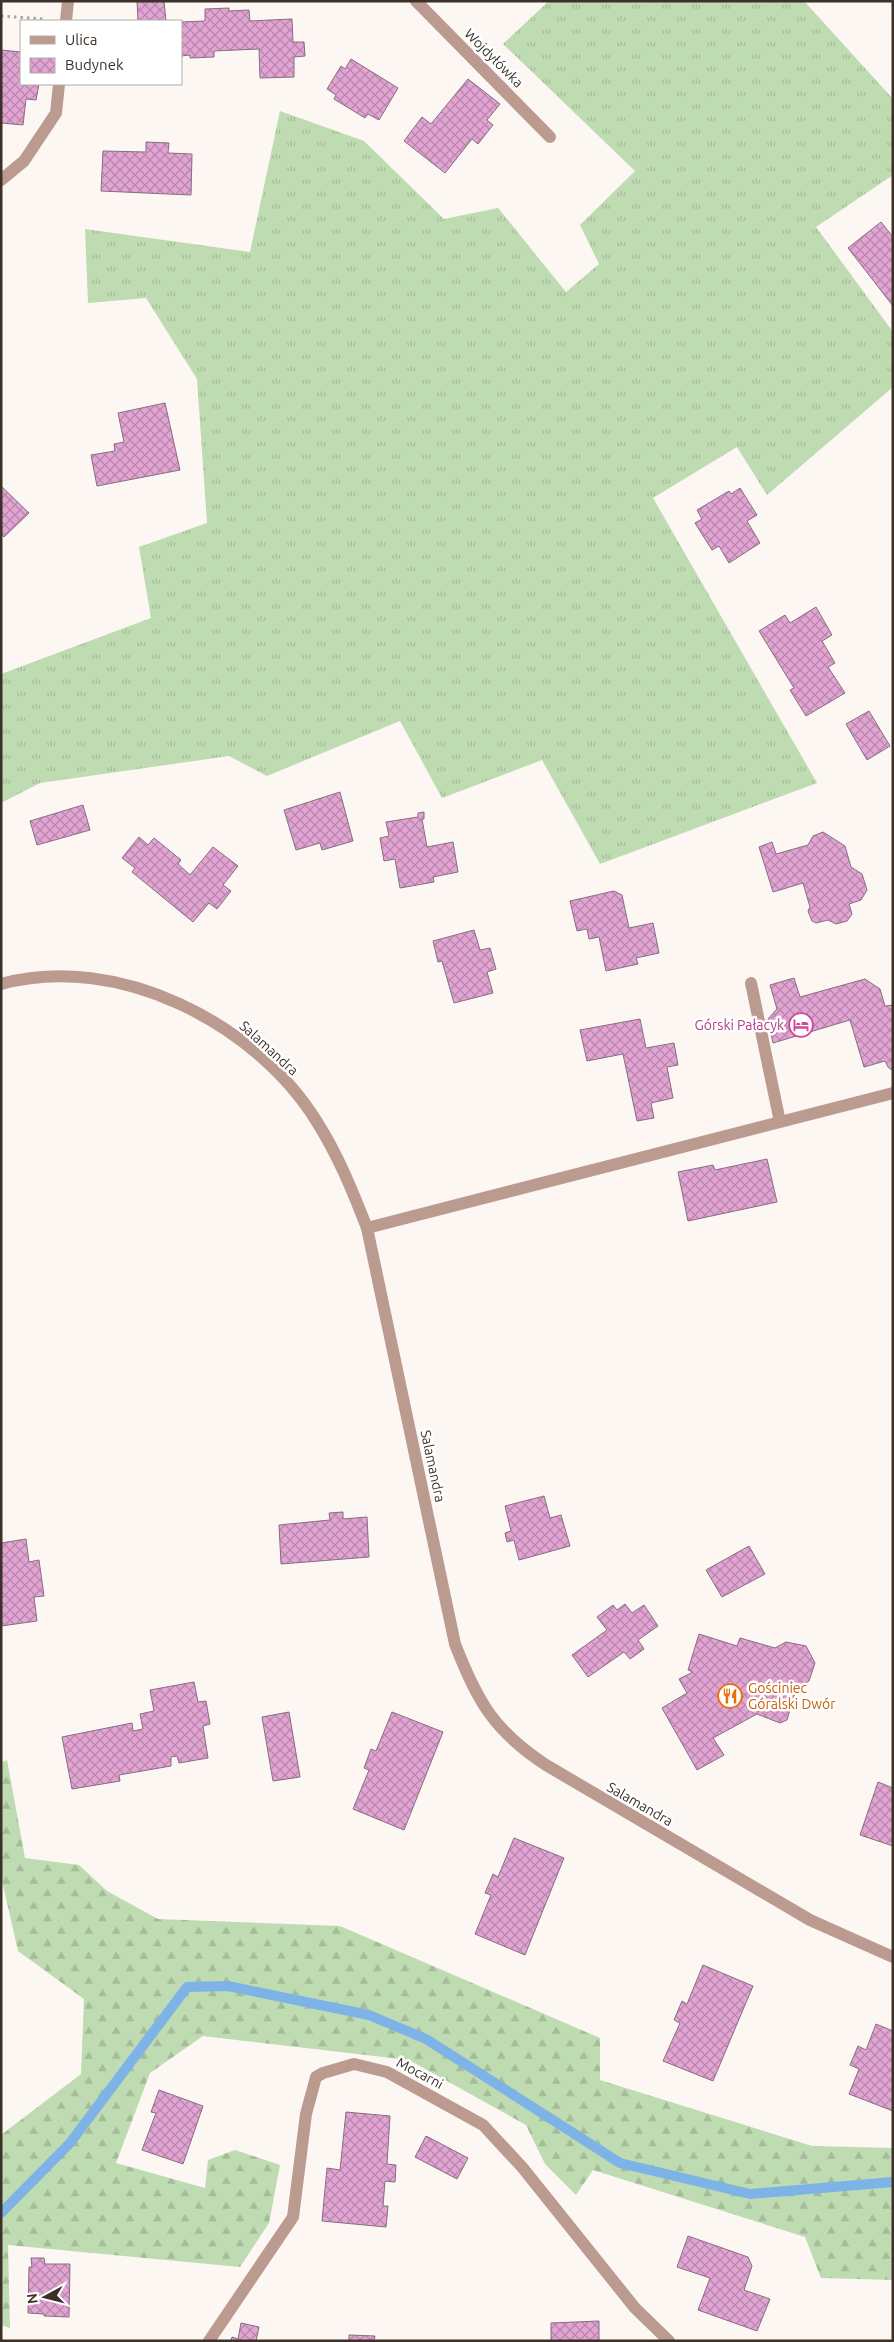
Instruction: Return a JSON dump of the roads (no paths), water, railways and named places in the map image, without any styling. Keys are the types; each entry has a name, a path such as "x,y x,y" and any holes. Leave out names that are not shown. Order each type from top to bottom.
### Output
{"street":[{"path":"66,20 68,1"},
{"name":"Wojdyłówka","path":"416,1 550,136"},
{"path":"1,180 24,161 56,113 59,85"},
{"name":"Salamandra","path":"1,984 46,976 92,979 132,986 169,998 209,1018 248,1047 284,1080 317,1122 350,1185 368,1228 455,1644 468,1678 486,1709 519,1747 546,1765 810,1920 893,1957"},
{"path":"751,983 780,1122"},
{"path":"368,1228 893,1093"},
{"name":"Mocarni","path":"209,2341 293,2218 306,2114 316,2078 323,2072 354,2064 387,2072 483,2125 522,2167 635,2308 669,2341"}],"waterway":[{"path":"1,2213 70,2143 187,1987 228,1986 369,2015 426,2039 620,2163 750,2194 893,2182"}],"place":[{"name":"Górski Pałacyk","path":"801,1025"},
{"name":"Gościniec Góralski Dwór","path":"730,1696"}]}
